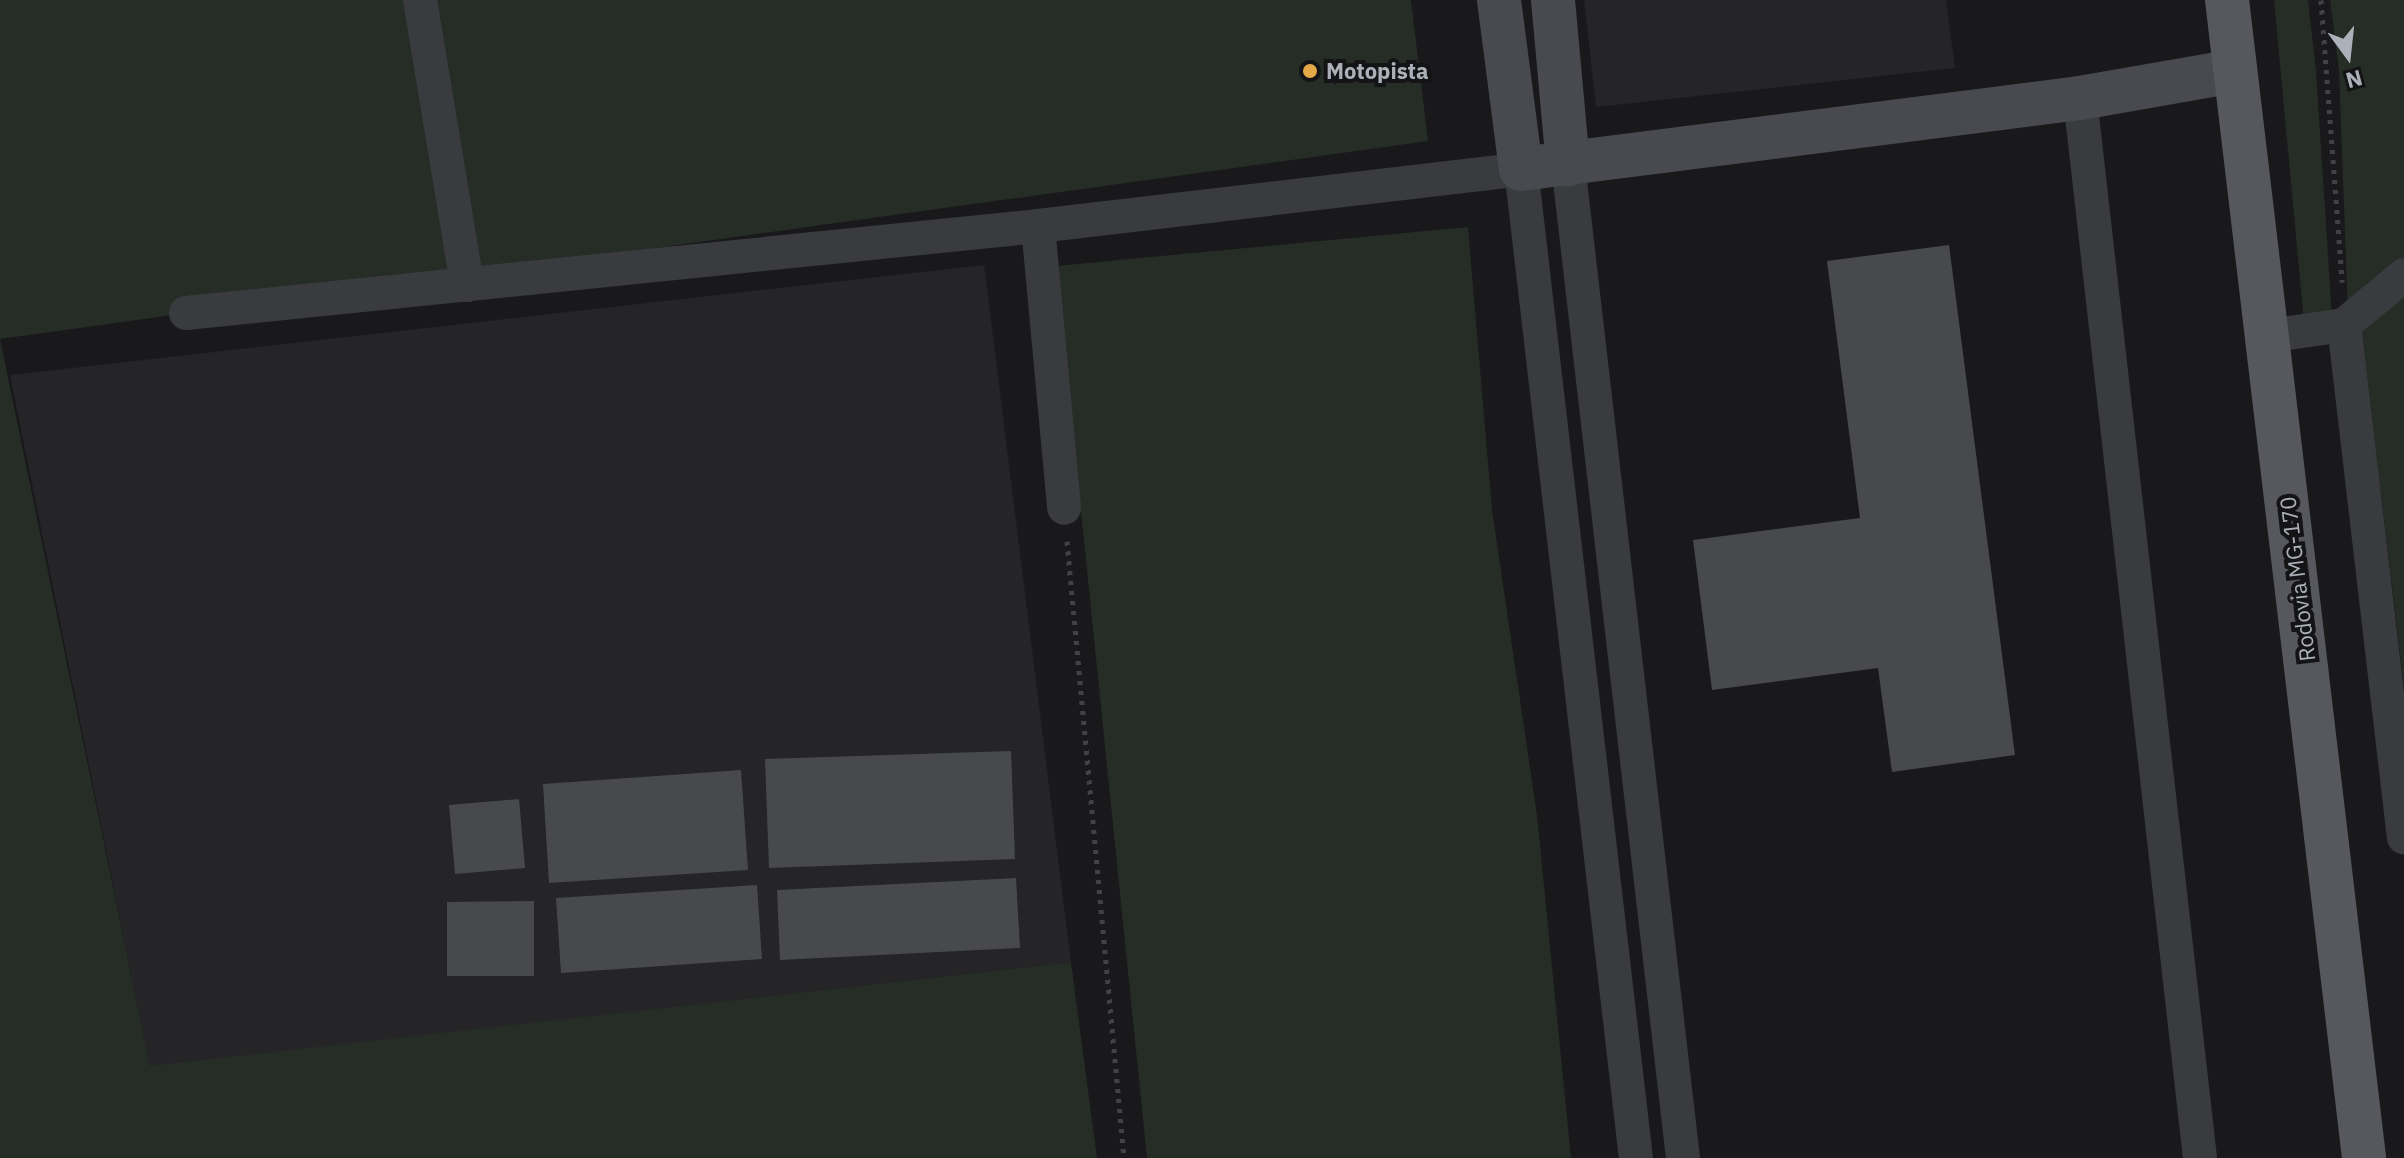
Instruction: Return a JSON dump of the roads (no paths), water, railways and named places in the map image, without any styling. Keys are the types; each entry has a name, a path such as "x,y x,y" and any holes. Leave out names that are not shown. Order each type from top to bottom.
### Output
{"main road":[{"name":"Rodovia MG-170","path":"2227,0 2364,1158"}],"street":[{"path":"420,0 467,285"},
{"path":"1499,0 1636,1158"},
{"path":"1553,0 1568,164 1683,1158"},
{"path":"186,313 1038,226 1568,164 2080,98 2234,71"},
{"path":"2080,98 2200,1158"},
{"path":"1038,226 1064,508"},
{"path":"2268,336 2344,325 2404,275"},
{"path":"2344,325 2404,838"}],"place":[{"name":"Motopista","path":"1310,71"}]}
